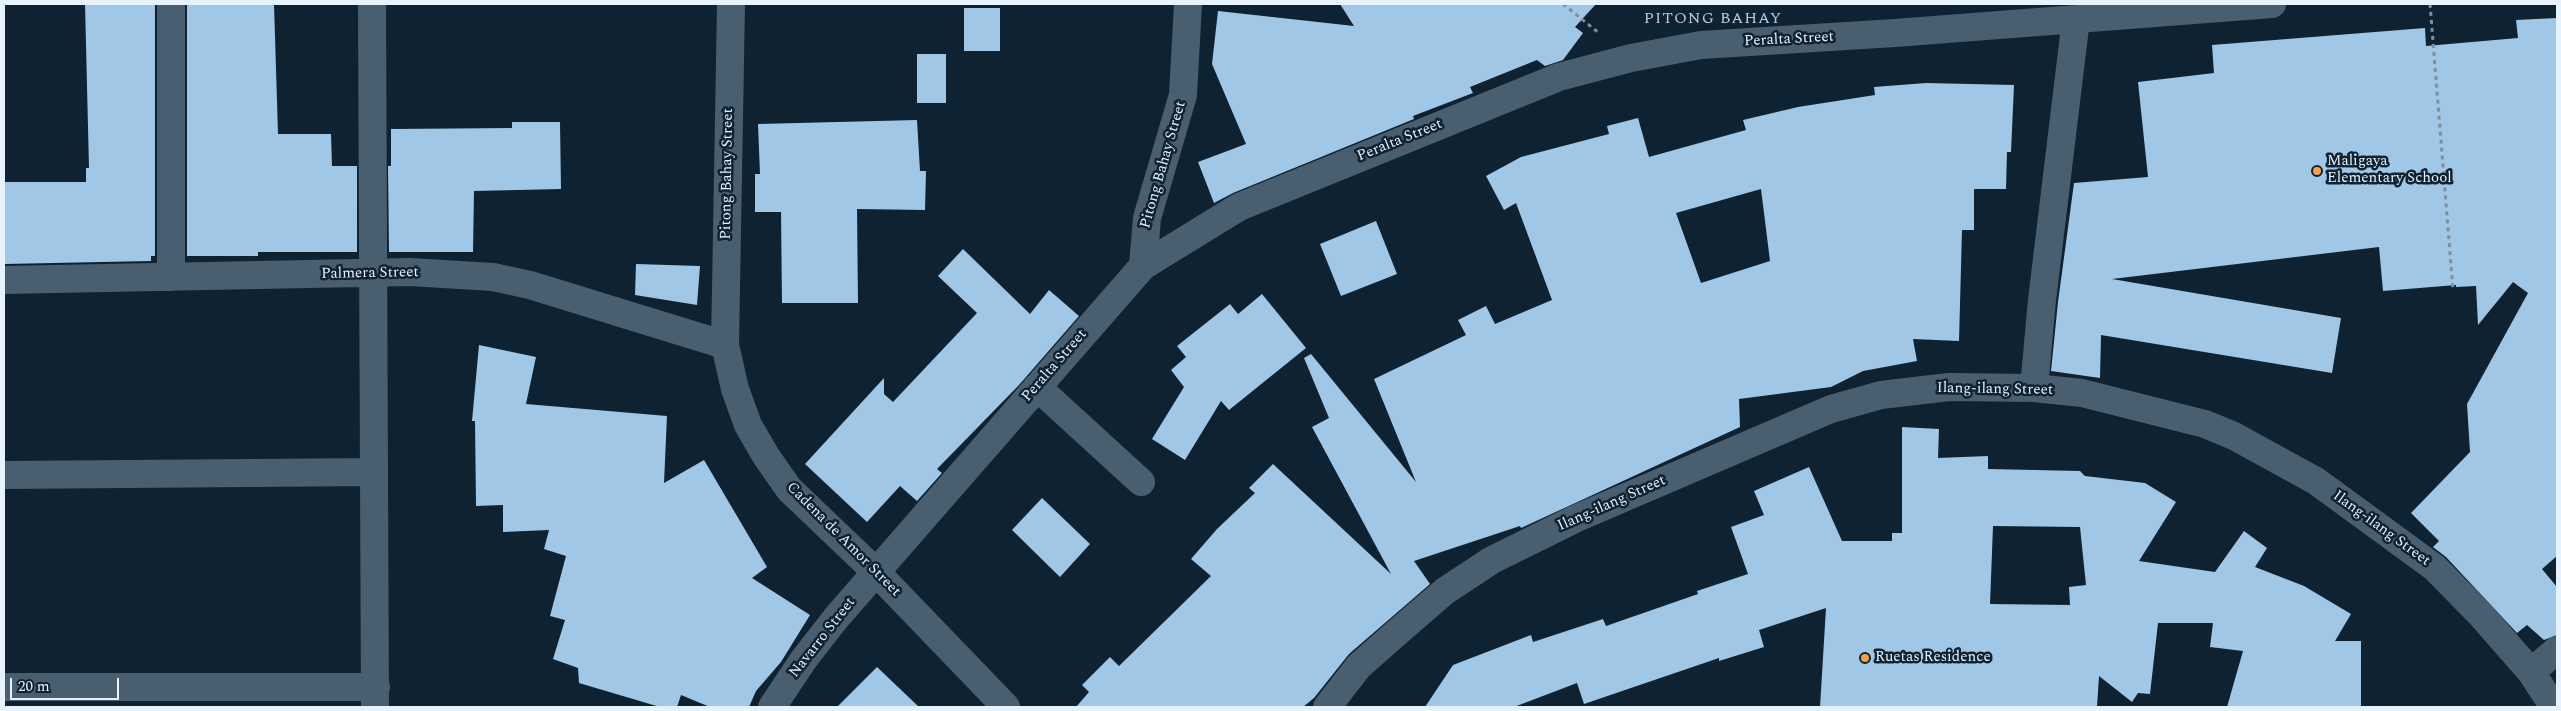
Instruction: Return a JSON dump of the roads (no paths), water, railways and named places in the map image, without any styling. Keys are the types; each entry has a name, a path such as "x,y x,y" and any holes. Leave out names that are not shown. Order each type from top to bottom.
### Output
{"street":[{"path":"171,4 172,278"},
{"path":"4,688 375,697 372,4"},
{"name":"Pitong Bahay Street","path":"726,345 731,4"},
{"name":"Pitong Bahay Street","path":"1142,266 1147,218 1183,95 1188,4"},
{"name":"Peralta Street","path":"876,572 1142,266 1239,207 1559,76 1631,58 1701,45 1895,33 2272,4"},
{"path":"2034,388 2042,300 2076,19"},
{"name":"Palmera Street","path":"4,280 426,273 493,277 564,295 726,345"},
{"name":"Cadena de Amor Street","path":"726,345 735,389 748,425 766,456 789,489 876,572 1006,707"},
{"path":"1037,387 1141,482"},
{"name":"Ilang-ilang Street","path":"1327,707 1359,666 1445,591 1492,560 1577,518 1831,409 1881,396 1949,387 2034,388 2082,393 2206,424 2234,436 2316,481 2435,568 2482,616 2531,672 2554,707"},
{"path":"4,475 374,472"},
{"name":"Navarro Street","path":"772,707 804,660 876,572"},
{"path":"2531,672 2557,650"}],"place":[{"name":"Maligaya Elementary School","path":"2317,171"},
{"name":"Ruetas Residence","path":"1865,658"}],"district":[{"name":"PITONG BAHAY","path":"1713,20"}]}
